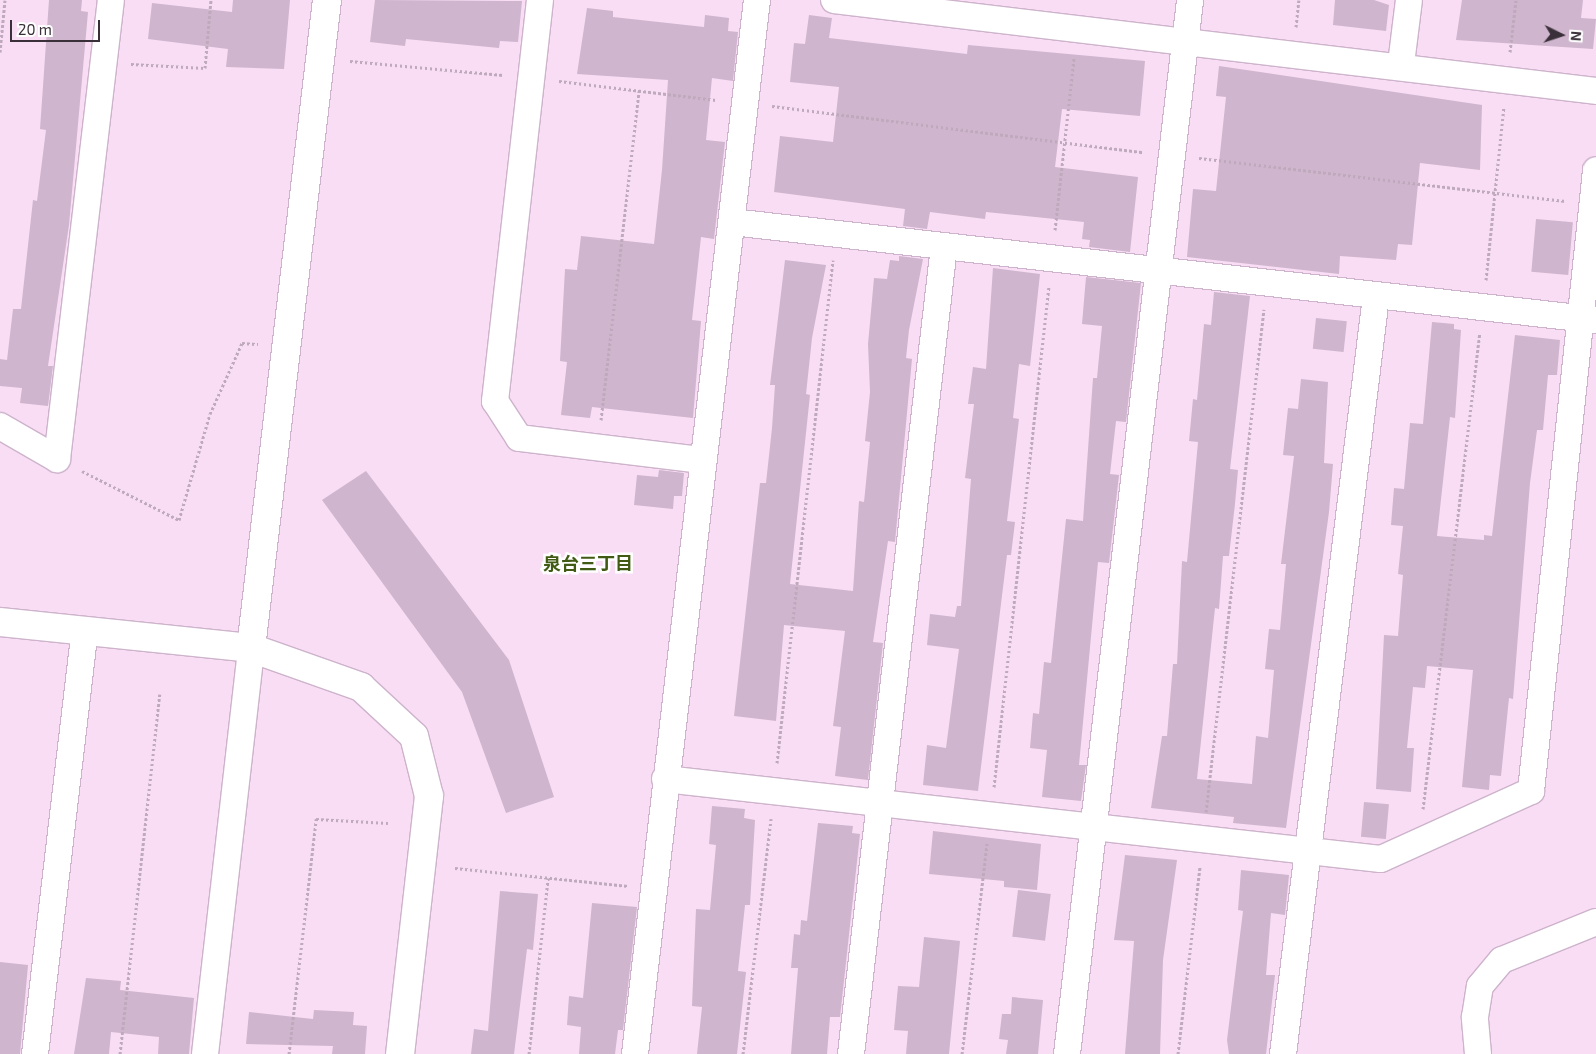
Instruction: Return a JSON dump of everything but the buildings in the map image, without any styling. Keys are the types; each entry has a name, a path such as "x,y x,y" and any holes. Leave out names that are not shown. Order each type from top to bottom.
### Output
{"street":[{"path":"0,426 57,458 112,0"},
{"path":"205,1054 327,0"},
{"path":"540,0 495,400 519,438 700,460"},
{"path":"635,1054 700,460 732,222 757,0"},
{"path":"834,0 973,8 1078,28 1186,42 1401,64 1596,91"},
{"path":"1068,1054 1161,273 1172,155 1190,0"},
{"path":"1401,64 1409,0"},
{"path":"665,779 880,801 1306,854 1381,859 1531,790 1589,319 1596,170"},
{"path":"732,222 1161,273 1589,319"},
{"path":"851,1054 944,247"},
{"path":"1284,1054 1306,854 1376,297"},
{"path":"0,622 84,634 251,648 361,687 414,736 429,796 400,1054"},
{"path":"35,1054 84,634"},
{"path":"1478,1054 1475,1017 1480,986 1502,960 1596,922"}],"path":[{"path":"0,52 5,0"},
{"path":"104,62 205,68 211,0"},
{"path":"1419,842 1483,308 1516,0"},
{"path":"962,1054 991,815 1078,28"},
{"path":"346,60 639,90 1064,143 1593,205"},
{"path":"598,448 639,90"},
{"path":"744,1054 836,235"},
{"path":"1178,1054 1267,284"},
{"path":"57,458 179,520 210,414 242,343 267,344"},
{"path":"120,1054 160,694"},
{"path":"289,1054 316,819 388,823"},
{"path":"455,868 653,889"},
{"path":"530,1054 548,878"}],"district":[{"name":"泉台三丁目","path":"588,563"}]}
